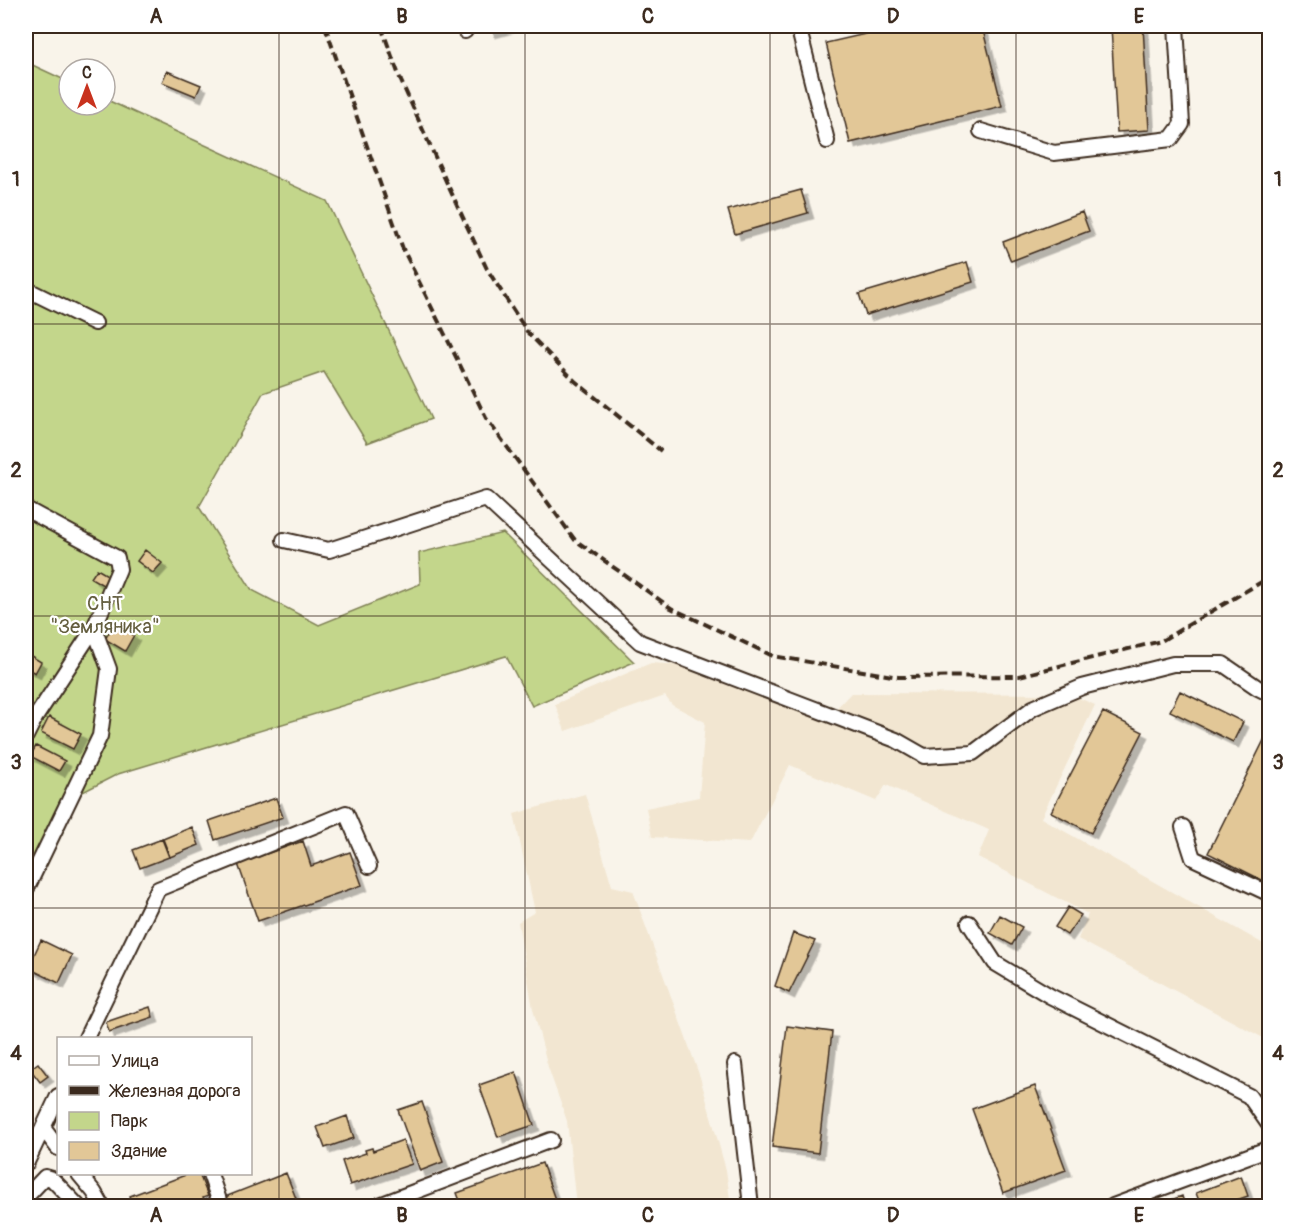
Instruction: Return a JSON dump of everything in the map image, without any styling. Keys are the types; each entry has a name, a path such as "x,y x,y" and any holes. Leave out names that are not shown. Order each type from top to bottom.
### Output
{"street":[{"path":"798,26 827,141"},
{"path":"981,131 1054,153 1171,139 1182,124 1176,26"},
{"path":"26,289 95,323"},
{"path":"284,540 329,549 486,499 640,642 896,740 924,756 973,753 1033,708 1082,687 1173,664 1223,664 1269,694"},
{"path":"26,509 117,558 119,569 94,628 34,718 26,736"},
{"path":"26,890 100,736 110,669 94,628"},
{"path":"86,1037 158,889 346,813 369,866"},
{"path":"1183,827 1193,858 1269,894"},
{"path":"969,923 995,963 1050,996 1249,1096 1269,1126"},
{"path":"735,1064 751,1206"},
{"path":"26,1164 30,1141 43,1128 57,1098"},
{"path":"43,1128 57,1147"},
{"path":"376,1206 552,1140"},
{"path":"1113,1206 1269,1148"},
{"path":"81,1175 94,1191 102,1206"},
{"path":"210,1175 221,1206"},
{"path":"38,1206 27,1194 45,1177 52,1179 78,1206"}],"shaded area":[{"path":"651,663 697,666 826,719 851,693 1070,694 1095,705 1041,818 1269,947 1269,1041 1078,939 1088,914 978,857 989,830 886,785 876,801 790,765 750,843 652,837 646,808 699,797 705,722 672,705 665,696 565,731 555,704"},
{"path":"585,794 612,886 633,891 700,1077 726,1170 731,1206 576,1206 567,1121 548,1067 533,1009 518,922 535,912 514,814"}],"green space":[{"name":"СНТ \"Земляника\"","path":"26,62 57,76 57,117 117,117 117,105 327,201 431,419 367,443 324,372 263,393 199,507 252,590 319,625 420,584 419,553 503,533 634,662 532,706 506,656 118,774 71,798 26,886"}],"building":[{"path":"488,26 512,26 490,32"},
{"path":"900,26 982,26 1002,106 850,143 826,43"},
{"path":"1111,26 1143,26 1149,130 1117,132"},
{"path":"167,71 201,85 196,96 162,82"},
{"path":"801,190 808,213 735,234 728,210"},
{"path":"1082,212 1089,231 1011,261 1003,242"},
{"path":"967,262 973,282 866,315 859,294"},
{"path":"145,550 162,563 153,573 137,561"},
{"path":"97,569 109,576 103,585 91,578"},
{"path":"114,624 134,635 125,651 105,639"},
{"path":"26,653 41,662 35,673 26,668"},
{"path":"1180,691 1243,722 1233,742 1170,711"},
{"path":"1103,712 1143,732 1091,833 1051,812"},
{"path":"49,717 81,734 73,749 41,733"},
{"path":"1270,728 1270,881 1268,883 1208,853"},
{"path":"36,746 65,761 59,771 30,756"},
{"path":"276,798 283,817 215,840 209,821"},
{"path":"192,827 199,845 170,857 163,839"},
{"path":"162,839 169,857 140,868 133,850"},
{"path":"303,841 311,866 350,852 362,885 258,921 238,864"},
{"path":"1068,907 1081,915 1067,935 1055,927"},
{"path":"1000,915 1022,927 1012,945 990,933"},
{"path":"793,933 815,941 789,993 775,986"},
{"path":"41,940 72,955 59,983 28,968"},
{"path":"150,1007 153,1017 109,1032 106,1022"},
{"path":"787,1026 832,1032 818,1153 772,1147"},
{"path":"38,1063 48,1076 40,1082 30,1069"},
{"path":"516,1072 534,1125 498,1137 479,1085"},
{"path":"1035,1086 1066,1170 1003,1193 972,1109"},
{"path":"422,1102 443,1162 420,1171 398,1110"},
{"path":"347,1116 354,1138 325,1148 317,1127"},
{"path":"403,1140 412,1164 350,1185 342,1161 366,1153 365,1150 372,1148 373,1151"},
{"path":"542,1163 557,1205 462,1206 457,1193"},
{"path":"286,1173 299,1206 229,1206 225,1197"},
{"path":"185,1175 199,1175 208,1196 203,1198 206,1206 194,1206 192,1202 181,1206 134,1206 130,1196"},
{"path":"1241,1176 1248,1196 1219,1206 1201,1206 1196,1193"},
{"path":"1182,1196 1185,1206 1154,1206"}],"railway":[{"path":"325,26 403,249 486,418 575,540 671,608 773,656 898,677 1019,676 1161,641 1270,577"},
{"path":"381,26 401,81 487,269 528,333 575,381 661,451"}]}
